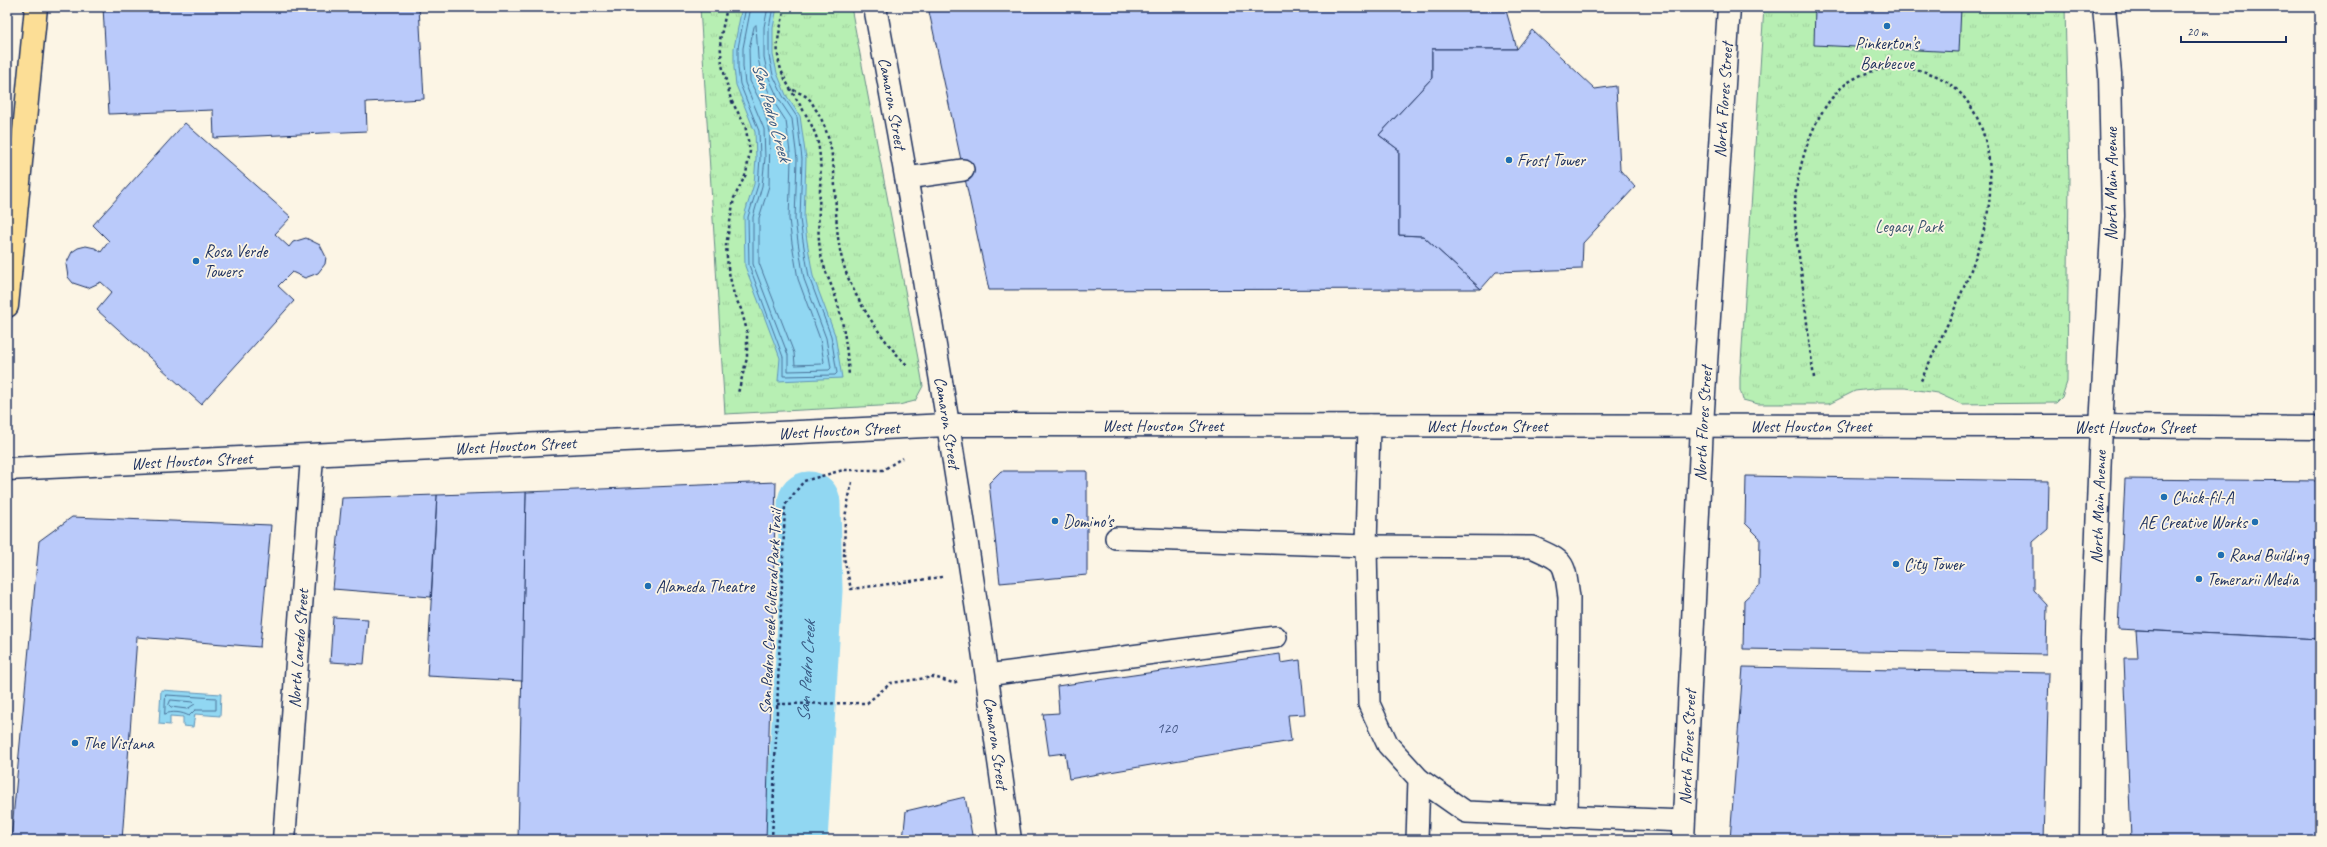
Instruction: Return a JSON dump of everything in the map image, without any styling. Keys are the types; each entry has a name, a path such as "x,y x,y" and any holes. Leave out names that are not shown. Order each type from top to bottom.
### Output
{"main road":[{"path":"7,306 36,7"}],"street":[{"name":"Camaron Street","path":"874,7 907,178 987,675 1010,840"},
{"name":"North Flores Street","path":"1684,830 1702,425 1729,7"},
{"name":"North Main Avenue","path":"2091,840 2093,639 2101,426 2113,216 2110,74 2104,7"},
{"name":"West Houston Street","path":"7,470 312,457 947,425 1702,425 2320,428"},
{"name":"North Laredo Street","path":"284,840 312,457"}],"lane":[{"path":"907,178 963,170"},
{"path":"1369,425 1366,546 1369,704 1388,745 1419,779 1466,812 1567,816 1684,830"},
{"path":"1116,538 1366,546 1532,547 1555,557 1565,568 1569,597 1567,816"},
{"path":"987,675 1276,638"},
{"path":"1417,840 1419,779"}],"path":[{"path":"727,7 720,40 722,65 731,100 745,125 750,151 746,174 734,198 728,223 726,246 728,268 734,295 741,308 747,331 747,358 738,393"},
{"path":"785,7 779,31 778,56 792,89 810,120 819,148 818,216 820,249 826,276 836,298 845,334 849,376"},
{"path":"1814,378 1795,224 1797,186 1809,139 1829,103 1840,89 1862,74 1886,68 1914,68 1933,74 1955,87 1973,108 1986,139 1990,192 1984,232 1920,384"},
{"path":"792,89 809,99 821,118 830,145 836,181 836,230 844,267 868,315 897,355 908,366"},
{"name":"San Pedro Creek Cultural Park Trail","path":"772,840 785,505 804,481 843,470 883,470 904,456"},
{"path":"852,482 845,517 844,558 851,589 944,576"},
{"path":"777,704 867,703 891,683 934,677 953,683 965,679"}],"green space":[{"path":"700,7 851,7 923,386 915,401 899,405 725,414"},
{"name":"Legacy Park","path":"1764,7 2065,7 2069,178 2067,382 2062,397 2056,403 1961,404 1937,393 1905,388 1881,388 1855,391 1829,404 1758,404 1743,400 1740,390 1740,378"}],"water":[{"path":"742,7 777,7 773,28 773,55 777,73 786,95 800,116 806,159 804,219 807,241 813,276 835,335 842,378 778,381 780,358 745,266 744,216 754,184 756,158 755,132 736,85 734,68 734,48"},
{"path":"161,690 221,694 220,716 195,714 193,727 183,726 183,717 170,716 170,725 159,724"}],"building":[{"path":"103,7 419,7 424,99 366,102 367,131 214,138 213,110 109,114"},
{"path":"928,7 1505,7 1517,49 1432,49 1432,78 1379,135 1399,150 1399,235 1423,236 1481,289 989,290"},
{"name":"Pinkerton’s Barbecue","path":"1815,7 1961,7 1959,52 1814,45"},
{"name":"Frost Tower","path":"1532,30 1595,89 1616,86 1620,170 1635,187 1583,243 1582,269 1496,272 1481,289 1423,236 1399,235 1399,150 1379,135 1432,78 1432,49 1517,49"},
{"name":"Rosa Verde Towers","path":"185,123 291,217 275,234 289,247 293,242 306,238 320,245 326,257 325,264 318,273 305,278 292,272 278,286 294,301 201,404 97,310 112,292 101,282 88,288 73,283 68,277 66,264 72,252 78,248 86,246 95,248 101,252 109,241 93,225"},
{"path":"1001,471 1087,471 1087,575 1000,583 989,483"},
{"name":"City Tower","path":"1746,476 2049,481 2048,529 2033,542 2033,590 2047,605 2046,654 1743,649 1744,600 1759,586 1760,538 1745,523"},
{"name":"Rand Building","path":"2125,479 2320,481 2320,639 2118,629"},
{"name":"Alameda Theatre","path":"776,482 766,840 518,840 526,492"},
{"path":"526,492 522,681 427,676 437,495"},
{"path":"437,495 431,597 333,589 342,498"},
{"name":"The Vistana","path":"72,517 271,525 260,647 137,637 122,840 11,840 39,541"},
{"path":"333,617 368,619 364,664 330,662"},
{"path":"2136,630 2320,639 2320,840 2131,840 2124,658 2138,658"},
{"path":"1280,654 1281,663 1300,660 1305,714 1288,715 1291,741 1069,779 1065,753 1049,755 1043,714 1059,713 1057,686"},
{"path":"1743,667 2049,673 2044,840 1730,840"},
{"path":"965,797 973,840 903,840 906,811"}],"waterway":[{"name":"San Pedro Creek","path":"796,840 811,590 809,503"}],"place":[{"name":"Pinkerton’s Barbecue","path":"1887,26"},
{"name":"Frost Tower","path":"1509,160"},
{"name":"Rosa Verde Towers","path":"196,261"},
{"name":"Chick-fil-A","path":"2164,497"},
{"name":"Domino's","path":"1055,521"},
{"name":"AE Creative Works","path":"2255,522"},
{"name":"Rand Building","path":"2221,555"},
{"name":"City Tower","path":"1896,564"},
{"name":"Temerarii Media","path":"2199,579"},
{"name":"Alameda Theatre","path":"648,586"},
{"name":"The Vistana","path":"75,743"}]}
